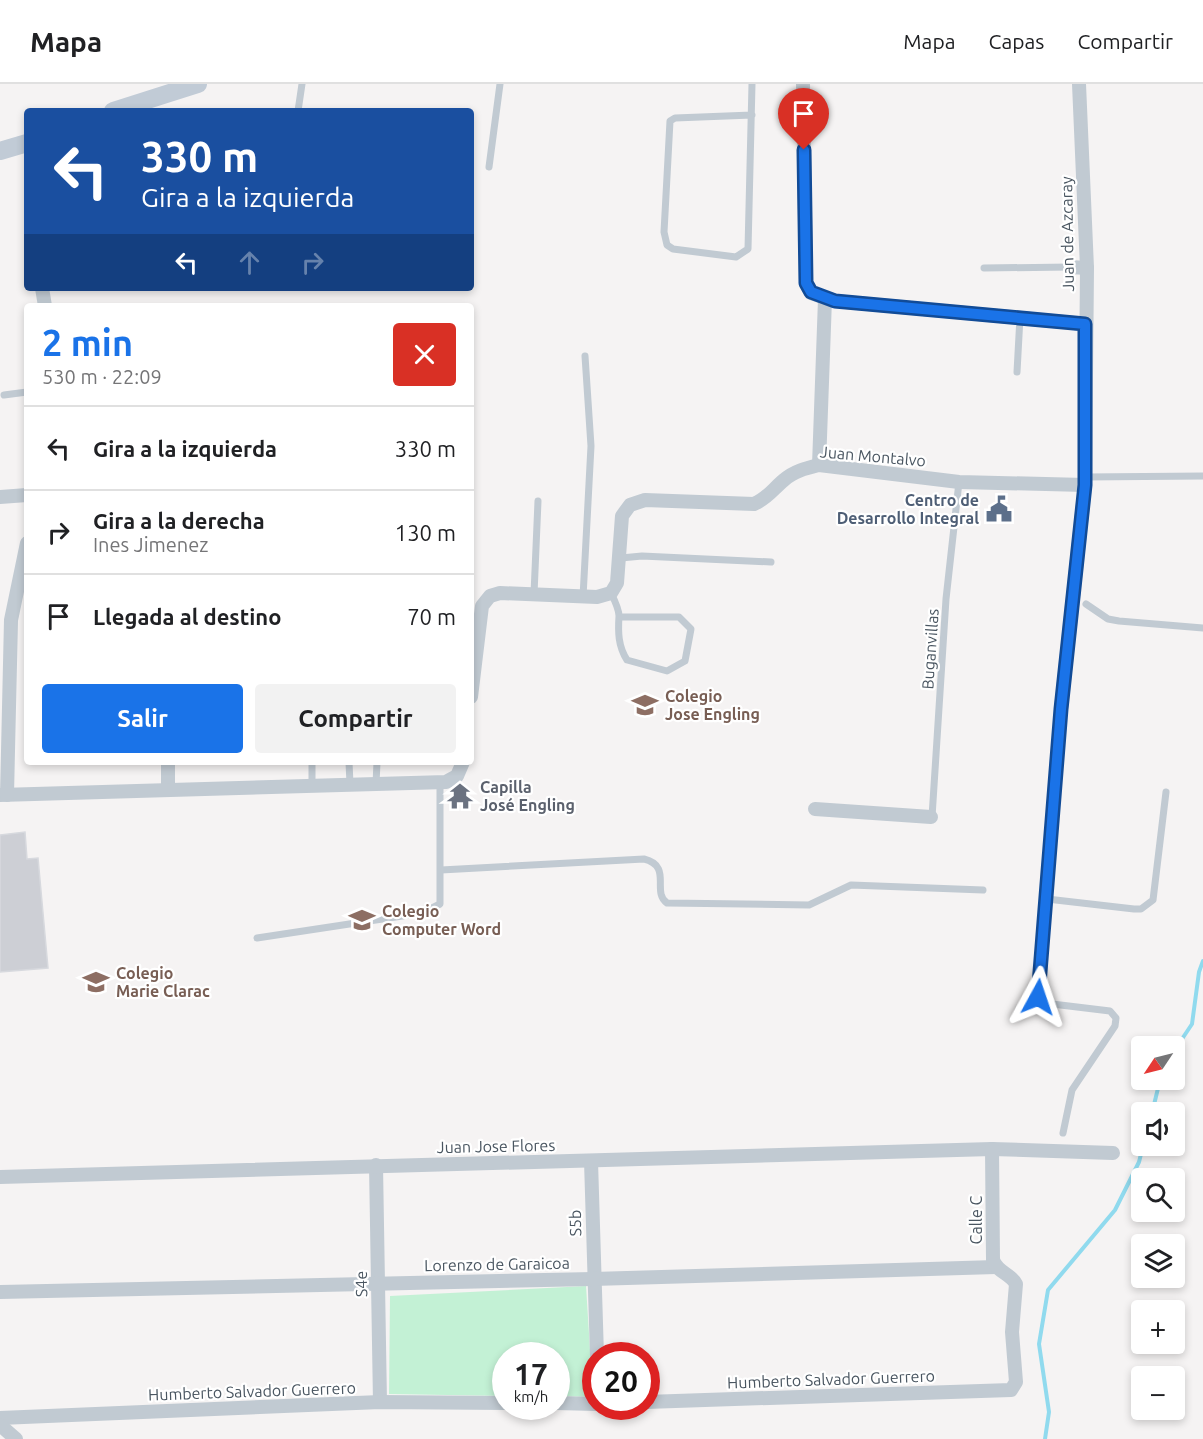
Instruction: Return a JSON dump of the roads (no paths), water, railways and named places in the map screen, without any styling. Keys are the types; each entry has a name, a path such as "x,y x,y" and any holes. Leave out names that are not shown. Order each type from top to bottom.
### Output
{"street":[{"path":"122,108 198,84"},
{"path":"802,84 806,283 811,292 825,299 1085,324"},
{"name":"Juan de Azcaray","path":"1061,709 1080,601 1085,481 1087,268 1079,84"},
{"path":"0,152 24,144"},
{"path":"1070,267 1087,268"},
{"path":"819,465 825,299"},
{"name":"Juan Montalvo","path":"611,592 617,583 621,558 622,516 630,505 645,500 754,504 767,498 784,479 800,470 819,465 959,482 1085,481"},
{"path":"0,497 24,495"},
{"path":"24,554 6,622 4,795 440,782 457,776 462,765"},
{"path":"474,671 482,606 490,596 500,593 597,597 611,592"},
{"path":"168,765 168,790"},
{"path":"815,809 931,817"},
{"name":"Juan Jose Flores","path":"0,1177 992,1149 1113,1153"},
{"name":"Calle C","path":"992,1149 993,1260 996,1267 1013,1278 1016,1284 1012,1332 1015,1386"},
{"name":"S5b","path":"591,1161 596,1342"},
{"name":"S4e","path":"376,1165 380,1402"},
{"name":"Lorenzo de Garaicoa","path":"0,1292 593,1279 996,1267"},
{"name":"Humberto Salvador Guerrero","path":"660,1402 1011,1390 1015,1386"},
{"name":"Humberto Salvador Guerrero","path":"0,1418 380,1402 492,1403"},
{"path":"0,1425 16,1439"}],"lane":[{"path":"298,108 302,84"},
{"path":"489,167 500,84"},
{"path":"752,84 752,115 748,249 736,256 672,249 667,245 664,232 670,121 675,118 752,115"},
{"path":"984,268 1070,267"},
{"path":"1017,372 1020,317"},
{"path":"583,597 591,446 585,356"},
{"path":"4,395 24,392"},
{"path":"1085,481 1203,476"},
{"name":"Buganvillas","path":"931,817 946,599 959,482"},
{"path":"534,594 538,501"},
{"path":"621,558 642,556 771,562"},
{"path":"611,592 619,617 617,624 621,651 627,660 667,670 685,661 691,629 685,621 679,617 619,617"},
{"path":"1080,601 1108,619 1203,628"},
{"name":"Juan de Azcaray","path":"1061,709 1038,997 1044,1003 1110,1011 1116,1017 1115,1026 1071,1090 1062,1133"},
{"path":"312,765 312,786"},
{"path":"349,765 350,784"},
{"path":"376,784 377,765"},
{"path":"256,938 432,910 440,904 440,782"},
{"path":"1047,899 1134,909 1149,905 1153,900 1166,792"},
{"path":"441,870 644,859 651,860 660,871 663,900 674,903 808,905 851,885 983,890"}],"waterway":[{"path":"1184,1036 1192,1024 1199,972 1203,961"},
{"path":"1155,1102 1158,1090"},
{"path":"1045,1439 1049,1412 1039,1344 1048,1290 1115,1210 1140,1156"}],"place":[{"name":"Centro de Desarrollo Integral","path":"999,509"},
{"name":"Colegio Jose Engling","path":"645,705"},
{"name":"Capilla José Engling","path":"460,796"},
{"name":"Colegio Computer Word","path":"362,920"},
{"name":"Colegio Marie Clarac","path":"96,982"}]}
